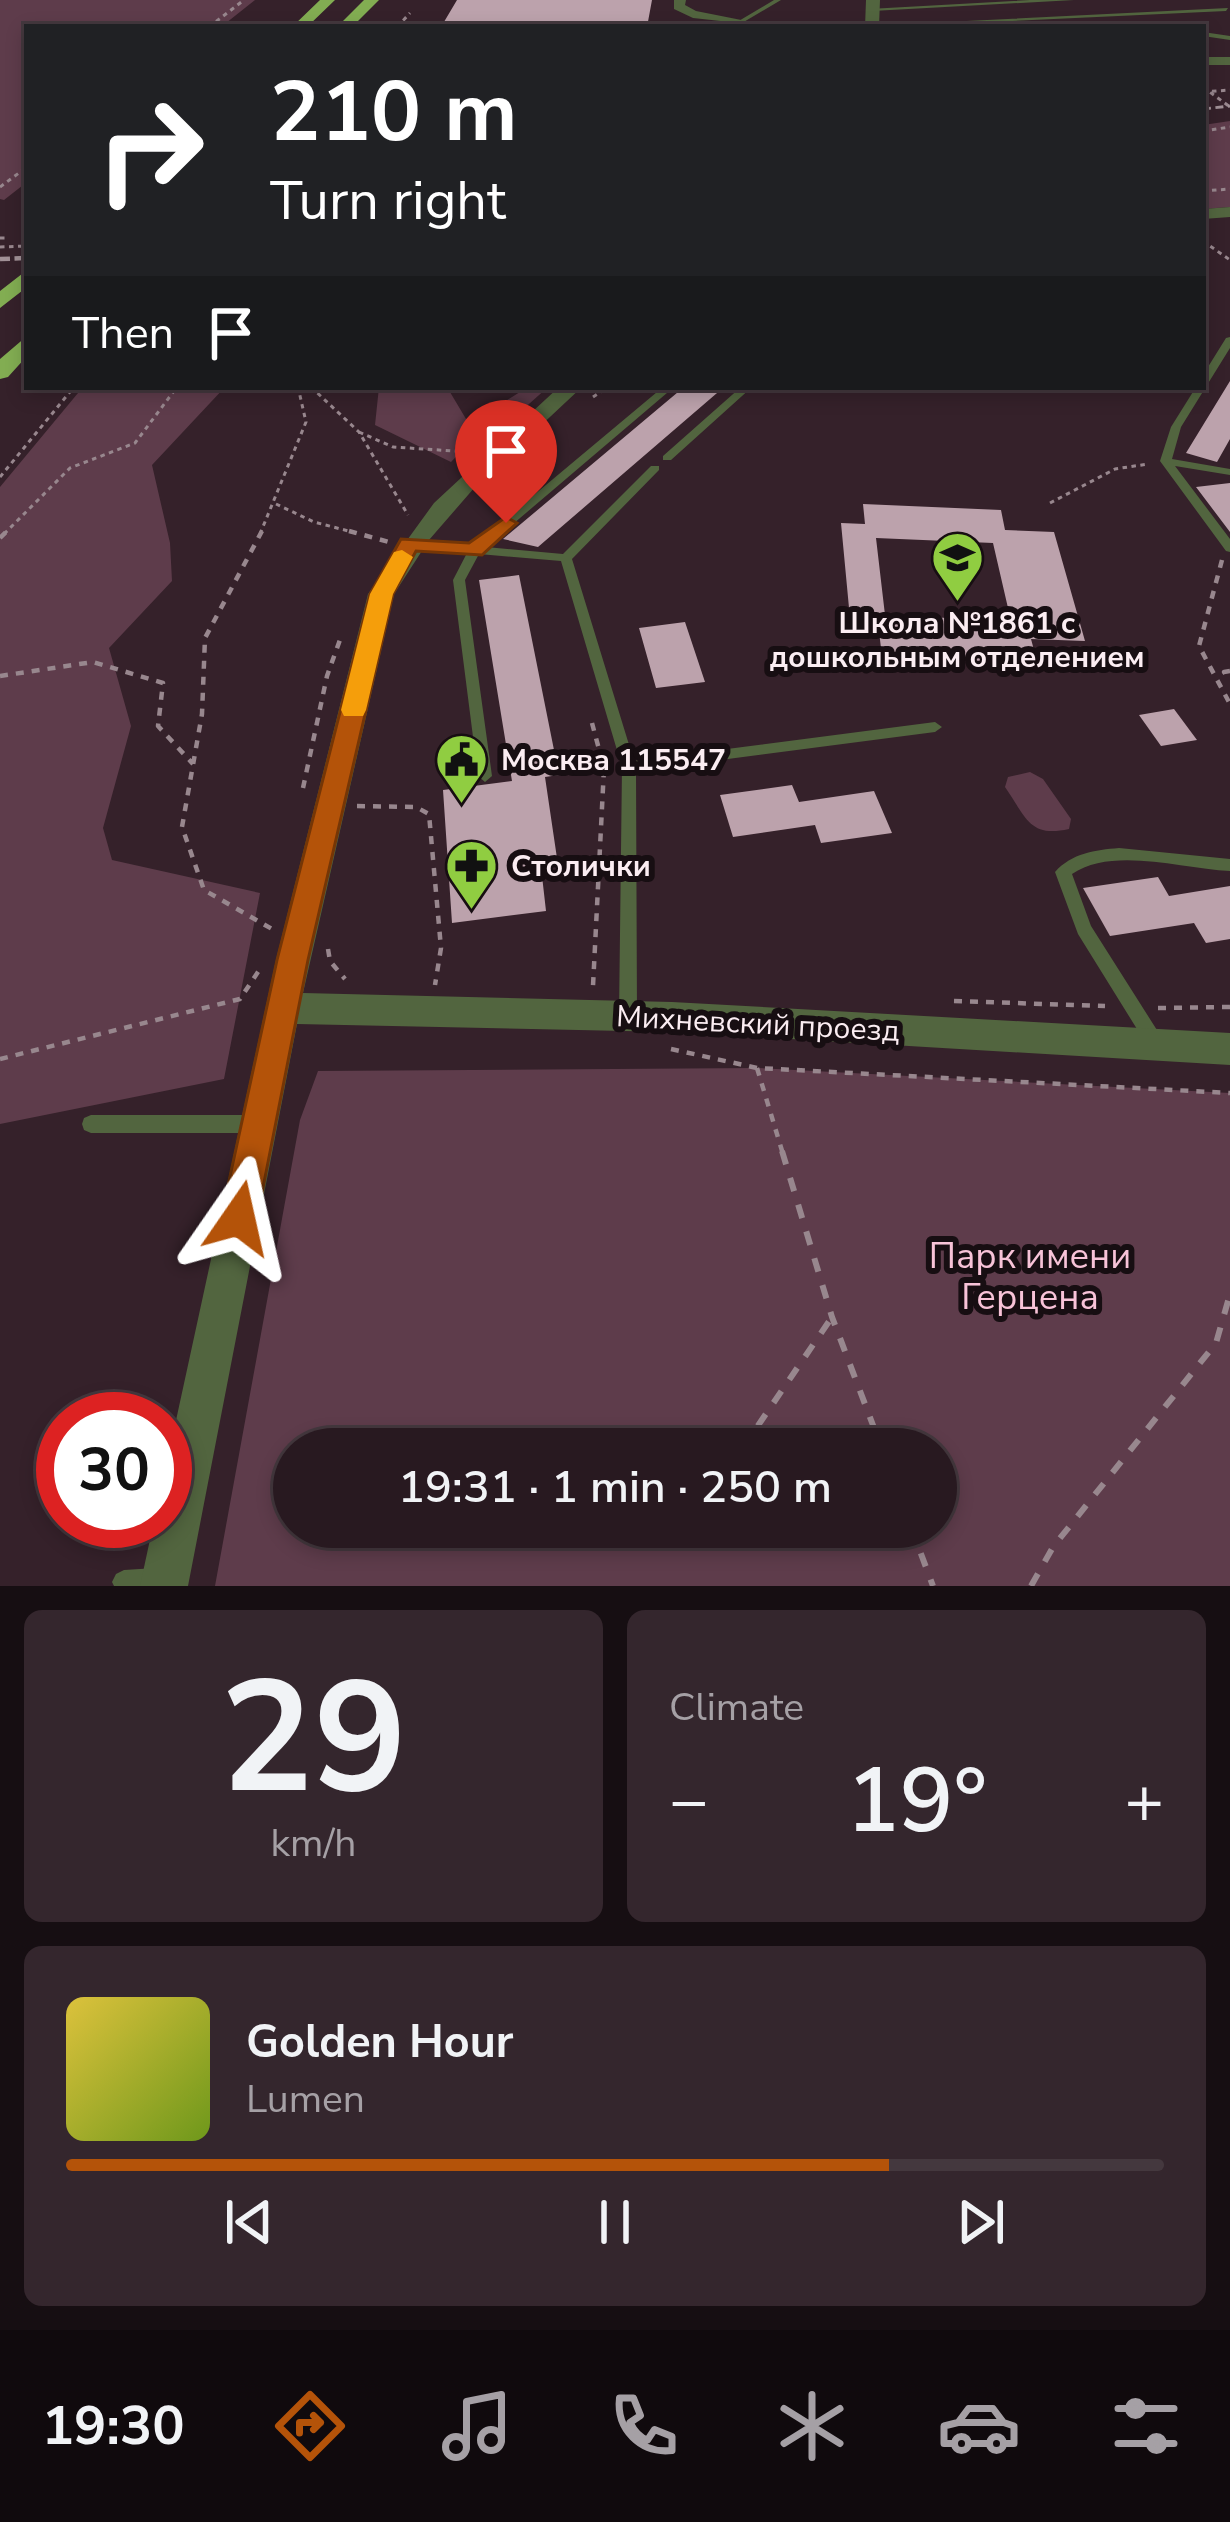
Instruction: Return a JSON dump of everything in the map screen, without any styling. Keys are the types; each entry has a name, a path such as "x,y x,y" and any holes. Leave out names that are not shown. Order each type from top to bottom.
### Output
{"highway":[{"path":"302,24 328,0"},
{"path":"347,24 372,0"},
{"path":"0,302 24,279"},
{"path":"0,372 24,346"}],"street":[{"path":"680,0 678,6 693,14 752,24"},
{"path":"151,1583 381,594 404,536 475,474 582,393"},
{"name":"Михневский проезд","path":"285,1008 628,1016 1230,1049"}],"lane":[{"path":"740,22 778,0"},
{"path":"873,5 1081,0"},
{"path":"1214,0 1228,9"},
{"path":"941,24 1228,9"},
{"path":"1185,24 1184,20 1200,18"},
{"path":"1206,379 1230,340"},
{"path":"485,776 459,580 474,550 665,390"},
{"path":"404,536 474,550 566,558 661,463 744,390"},
{"path":"1166,461 1176,427 1199,390"},
{"path":"1166,461 1230,472"},
{"path":"1166,461 1228,545"},
{"path":"566,558 629,767 628,1016"},
{"path":"629,767 935,727"},
{"path":"1157,1047 1084,929 1063,872 1072,863 1127,853 1200,866 1230,865"},
{"path":"91,1124 258,1124"}],"path":[{"path":"213,24 244,0"},
{"path":"400,24 410,14"},
{"path":"1206,90 1230,90"},
{"path":"1210,91 1230,107"},
{"path":"0,188 24,169"},
{"path":"0,238 8,238 0,246"},
{"path":"0,476 72,390"},
{"path":"0,538 70,468 135,443 175,390"},
{"path":"272,928 204,890 182,827 202,713 205,638 276,504 306,422 299,390"},
{"path":"314,390 359,432 393,447 482,452"},
{"path":"359,432 404,536"},
{"path":"1050,503 1115,469 1166,461"},
{"path":"276,504 314,522 404,536"},
{"path":"1228,545 1199,646 1230,704"},
{"path":"0,676 93,662 163,683 158,726 193,764"},
{"path":"1230,671 1224,672 1230,679"},
{"path":"588,705 604,768 592,991"},
{"path":"357,806 416,807 429,814 441,947 434,987"},
{"path":"328,945 330,961"},
{"path":"0,1059 240,998 266,959"},
{"path":"671,1049 757,1067 1230,1093"},
{"path":"757,1067 832,1317 874,1428"},
{"path":"1031,1586 1053,1547 1216,1343 1230,1294"},
{"path":"756,1428 832,1317"},
{"path":"919,1548 933,1586"}],"green space":[{"path":"0,0 255,0 225,24 24,24 24,184 0,199"},
{"path":"1230,121 1230,207 1206,209 1206,125"},
{"path":"81,390 222,390 152,465 170,543 172,581 109,648 131,726 103,828 112,860 260,893 224,1079 0,1124 0,487"},
{"path":"379,390 449,390 469,424 523,390 545,390 493,436 477,435 451,462 375,425"},
{"path":"1030,772 1043,779 1071,819 1069,829 1037,828 1024,816 1005,787 1008,777"},
{"name":"Парк имени Герцена","path":"757,1068 1230,1093 1230,1586 215,1586 300,1120 318,1071"}],"building":[{"path":"457,0 652,0 648,24 443,24"},
{"path":"1230,381 1230,439 1217,462 1186,453"},
{"path":"680,390 721,390 538,547 503,539"},
{"path":"1230,483 1230,532 1196,487"},
{"path":"863,504 1001,510 1005,530 1054,532 1085,641 1031,639 1038,665 882,657 879,631 851,629 841,523 865,524","holes":["876,538 993,543 1011,621 885,615"]},
{"path":"519,575 559,775 545,777 558,865 541,867 546,911 452,923 443,790 512,781 479,580"},
{"path":"685,622 705,682 656,688 639,628"},
{"path":"1174,709 1197,740 1161,746 1139,715"},
{"path":"792,785 799,802 874,791 892,833 821,843 815,825 733,837 720,795"},
{"path":"1158,877 1169,896 1230,886 1230,939 1206,943 1194,923 1110,936 1083,888"}],"railway":[{"path":"1206,109 1230,106"},
{"path":"0,259 24,258"}],"slow traffic":[{"path":"353,710 381,594 402,557"}],"place":[{"name":"Школа №1861 с дошкольным отделением","path":"957,604"},
{"name":"Москва 115547","path":"462,806"},
{"name":"Столички","path":"472,912"}],"route":[{"path":"239,1218 293,960 381,594 409,544 474,550 506,523"}]}
